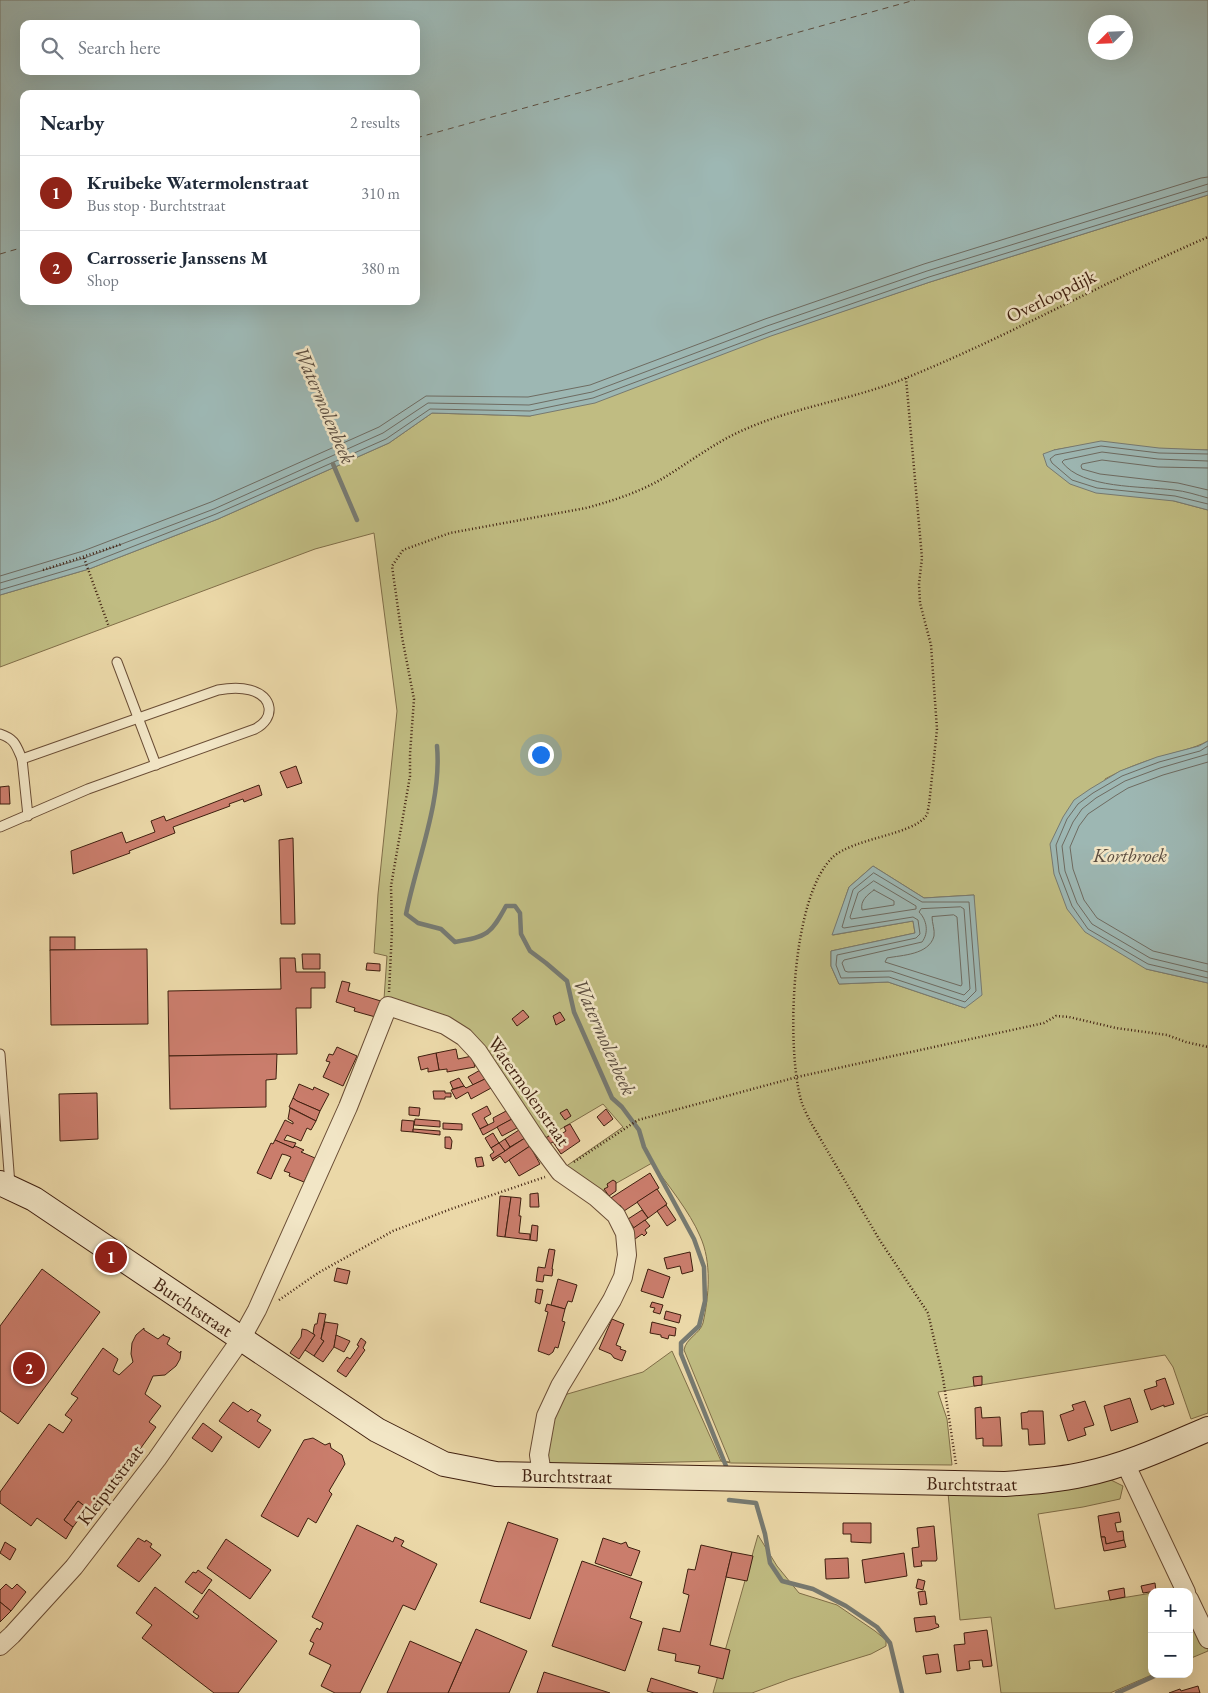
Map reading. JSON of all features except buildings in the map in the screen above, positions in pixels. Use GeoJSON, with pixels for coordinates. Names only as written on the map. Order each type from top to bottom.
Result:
{"type":"FeatureCollection","features":[{"type":"Feature","properties":{"kind":"main road","name":"Burchtstraat"},"geometry":{"type":"LineString","coordinates":[[5,1186],[34,1199],[377,1430],[444,1464],[496,1474],[1005,1484],[1087,1474],[1125,1462],[1208,1429]]}},
{"type":"Feature","properties":{"kind":"street","name":"Watermolenstraat"},"geometry":{"type":"LineString","coordinates":[[388,1006],[445,1025],[464,1037],[478,1052],[560,1172],[596,1197],[616,1215],[625,1232],[627,1255],[624,1277],[560,1386],[546,1416],[539,1455],[542,1474]]}},
{"type":"Feature","properties":{"kind":"street"},"geometry":{"type":"LineString","coordinates":[[241,1339],[257,1310],[348,1107],[388,1006]]}},
{"type":"Feature","properties":{"kind":"street","name":"Kleiputstraat"},"geometry":{"type":"LineString","coordinates":[[0,1646],[74,1567],[157,1459],[241,1339]]}},
{"type":"Feature","properties":{"kind":"street"},"geometry":{"type":"LineString","coordinates":[[1125,1462],[1184,1588]]}},
{"type":"Feature","properties":{"kind":"street"},"geometry":{"type":"LineString","coordinates":[[1193,1607],[1208,1639]]}},
{"type":"Feature","properties":{"kind":"lane"},"geometry":{"type":"LineString","coordinates":[[117,662],[156,765]]}},
{"type":"Feature","properties":{"kind":"lane"},"geometry":{"type":"LineString","coordinates":[[0,827],[88,789],[263,725],[269,709],[267,702],[261,694],[252,690],[229,688],[218,690],[22,759]]}},
{"type":"Feature","properties":{"kind":"lane"},"geometry":{"type":"LineString","coordinates":[[0,734],[9,737],[15,742],[22,759],[28,816]]}},
{"type":"Feature","properties":{"kind":"lane"},"geometry":{"type":"LineString","coordinates":[[0,1054],[5,1186]]}},
{"type":"Feature","properties":{"kind":"path","name":"Overloopdijk"},"geometry":{"type":"LineString","coordinates":[[388,1006],[392,932],[391,886],[396,867],[410,776],[414,698],[402,637],[392,566],[403,550],[450,533],[607,503],[634,493],[746,428],[783,414],[873,391],[906,378],[972,350],[1157,259],[1208,237]]}},
{"type":"Feature","properties":{"kind":"path"},"geometry":{"type":"LineString","coordinates":[[906,378],[922,558],[919,584],[920,603],[931,645],[937,729],[929,805],[926,816],[913,826],[846,848],[832,858],[819,875],[811,891],[804,915],[796,972],[792,1035],[801,1101],[810,1121],[879,1239],[928,1313],[943,1378],[958,1484]]}},
{"type":"Feature","properties":{"kind":"path"},"geometry":{"type":"LineString","coordinates":[[43,570],[122,544]]}},
{"type":"Feature","properties":{"kind":"path"},"geometry":{"type":"LineString","coordinates":[[84,557],[110,627]]}},
{"type":"Feature","properties":{"kind":"path"},"geometry":{"type":"LineString","coordinates":[[278,1300],[318,1273],[393,1231],[560,1172],[638,1120],[797,1077],[1044,1023],[1056,1016],[1166,1036],[1208,1047]]}},
{"type":"Feature","properties":{"kind":"shaded area"},"geometry":{"type":"Polygon","coordinates":[[[1208,195],[1208,450],[1072,447],[1054,450],[1174,501],[1208,510],[1208,741],[1125,769],[1105,779],[1146,969],[1208,983],[1208,1413],[1191,1419],[1173,1367],[1165,1355],[938,1392],[947,1419],[952,1465],[731,1463],[721,1461],[730,1462],[684,1350],[687,1342],[701,1327],[705,1313],[708,1268],[704,1246],[690,1217],[652,1163],[599,1193],[565,1167],[623,1127],[603,1104],[542,1140],[499,1068],[479,1040],[459,1023],[405,1003],[384,999],[387,956],[374,953],[378,894],[397,711],[374,533],[315,549],[0,667],[0,595],[89,569],[218,519],[389,443],[432,413],[530,416],[930,282],[1208,195]],[[873,866],[849,887],[833,935],[913,921],[915,933],[831,951],[831,966],[839,984],[888,982],[965,1008],[974,895],[924,898],[873,866]]]}},
{"type":"Feature","properties":{"kind":"shaded area"},"geometry":{"type":"Polygon","coordinates":[[[672,1351],[721,1461],[548,1465],[546,1447],[564,1395],[643,1372],[672,1351]]]}},
{"type":"Feature","properties":{"kind":"shaded area"},"geometry":{"type":"Polygon","coordinates":[[[1107,1478],[1123,1486],[1120,1499],[1038,1514],[1055,1609],[1148,1594],[1148,1677],[1110,1693],[1001,1693],[991,1617],[960,1620],[948,1493],[1107,1478]]]}},
{"type":"Feature","properties":{"kind":"shaded area"},"geometry":{"type":"Polygon","coordinates":[[[758,1535],[777,1566],[799,1593],[837,1605],[886,1640],[886,1646],[871,1654],[752,1693],[713,1693],[758,1535]]]}},
{"type":"Feature","properties":{"kind":"shaded area"},"geometry":{"type":"Polygon","coordinates":[[[1193,1620],[1208,1649],[1208,1651],[1193,1657],[1193,1620]]]}},
{"type":"Feature","properties":{"kind":"water"},"geometry":{"type":"Polygon","coordinates":[[[0,0],[1208,0],[1208,195],[930,282],[771,336],[595,403],[530,416],[432,413],[389,443],[218,519],[89,569],[0,595],[0,0]]]}},
{"type":"Feature","properties":{"kind":"water"},"geometry":{"type":"Polygon","coordinates":[[[1101,441],[1159,448],[1208,450],[1208,510],[1174,501],[1096,493],[1070,484],[1047,466],[1043,454],[1101,441]]]}},
{"type":"Feature","properties":{"kind":"water","name":"Kortbroek"},"geometry":{"type":"Polygon","coordinates":[[[1208,741],[1208,983],[1146,969],[1085,932],[1067,909],[1054,874],[1050,844],[1063,817],[1074,800],[1090,789],[1120,771],[1157,757],[1199,746],[1208,741]]]}},
{"type":"Feature","properties":{"kind":"water"},"geometry":{"type":"Polygon","coordinates":[[[873,866],[924,898],[974,895],[982,995],[965,1008],[888,982],[839,984],[831,966],[831,951],[915,933],[913,921],[832,935],[849,887],[873,866]]]}},
{"type":"Feature","properties":{"kind":"waterway","name":"Watermolenbeek"},"geometry":{"type":"LineString","coordinates":[[333,464],[357,520]]}},
{"type":"Feature","properties":{"kind":"waterway","name":"Watermolenbeek"},"geometry":{"type":"LineString","coordinates":[[437,746],[436,788],[428,830],[406,914],[418,923],[441,929],[455,942],[487,933],[496,923],[506,906],[515,906],[520,913],[521,934],[530,951],[567,981],[574,1012],[612,1098],[622,1107],[639,1130],[644,1147],[694,1239],[704,1267],[705,1301],[699,1326],[681,1343],[681,1354],[726,1466]]}},
{"type":"Feature","properties":{"kind":"waterway","name":"Watermolenbeek"},"geometry":{"type":"LineString","coordinates":[[729,1500],[756,1503],[765,1534],[770,1563],[782,1581],[813,1589],[846,1606],[877,1627],[890,1643],[902,1693]]}},
{"type":"Feature","properties":{"kind":"waterway","name":"Watermolenbeek"},"geometry":{"type":"LineString","coordinates":[[1117,1693],[1150,1678]]}},
{"type":"Feature","properties":{"kind":"ferry route"},"geometry":{"type":"LineString","coordinates":[[420,137],[915,0]]}},
{"type":"Feature","properties":{"kind":"ferry route"},"geometry":{"type":"LineString","coordinates":[[0,254],[20,248]]}},
{"type":"Feature","properties":{"kind":"place","name":"Kruibeke Watermolenstraat"},"geometry":{"type":"Point","coordinates":[111,1257]}},
{"type":"Feature","properties":{"kind":"place","name":"Carrosserie Janssens M"},"geometry":{"type":"Point","coordinates":[29,1368]}}]}
